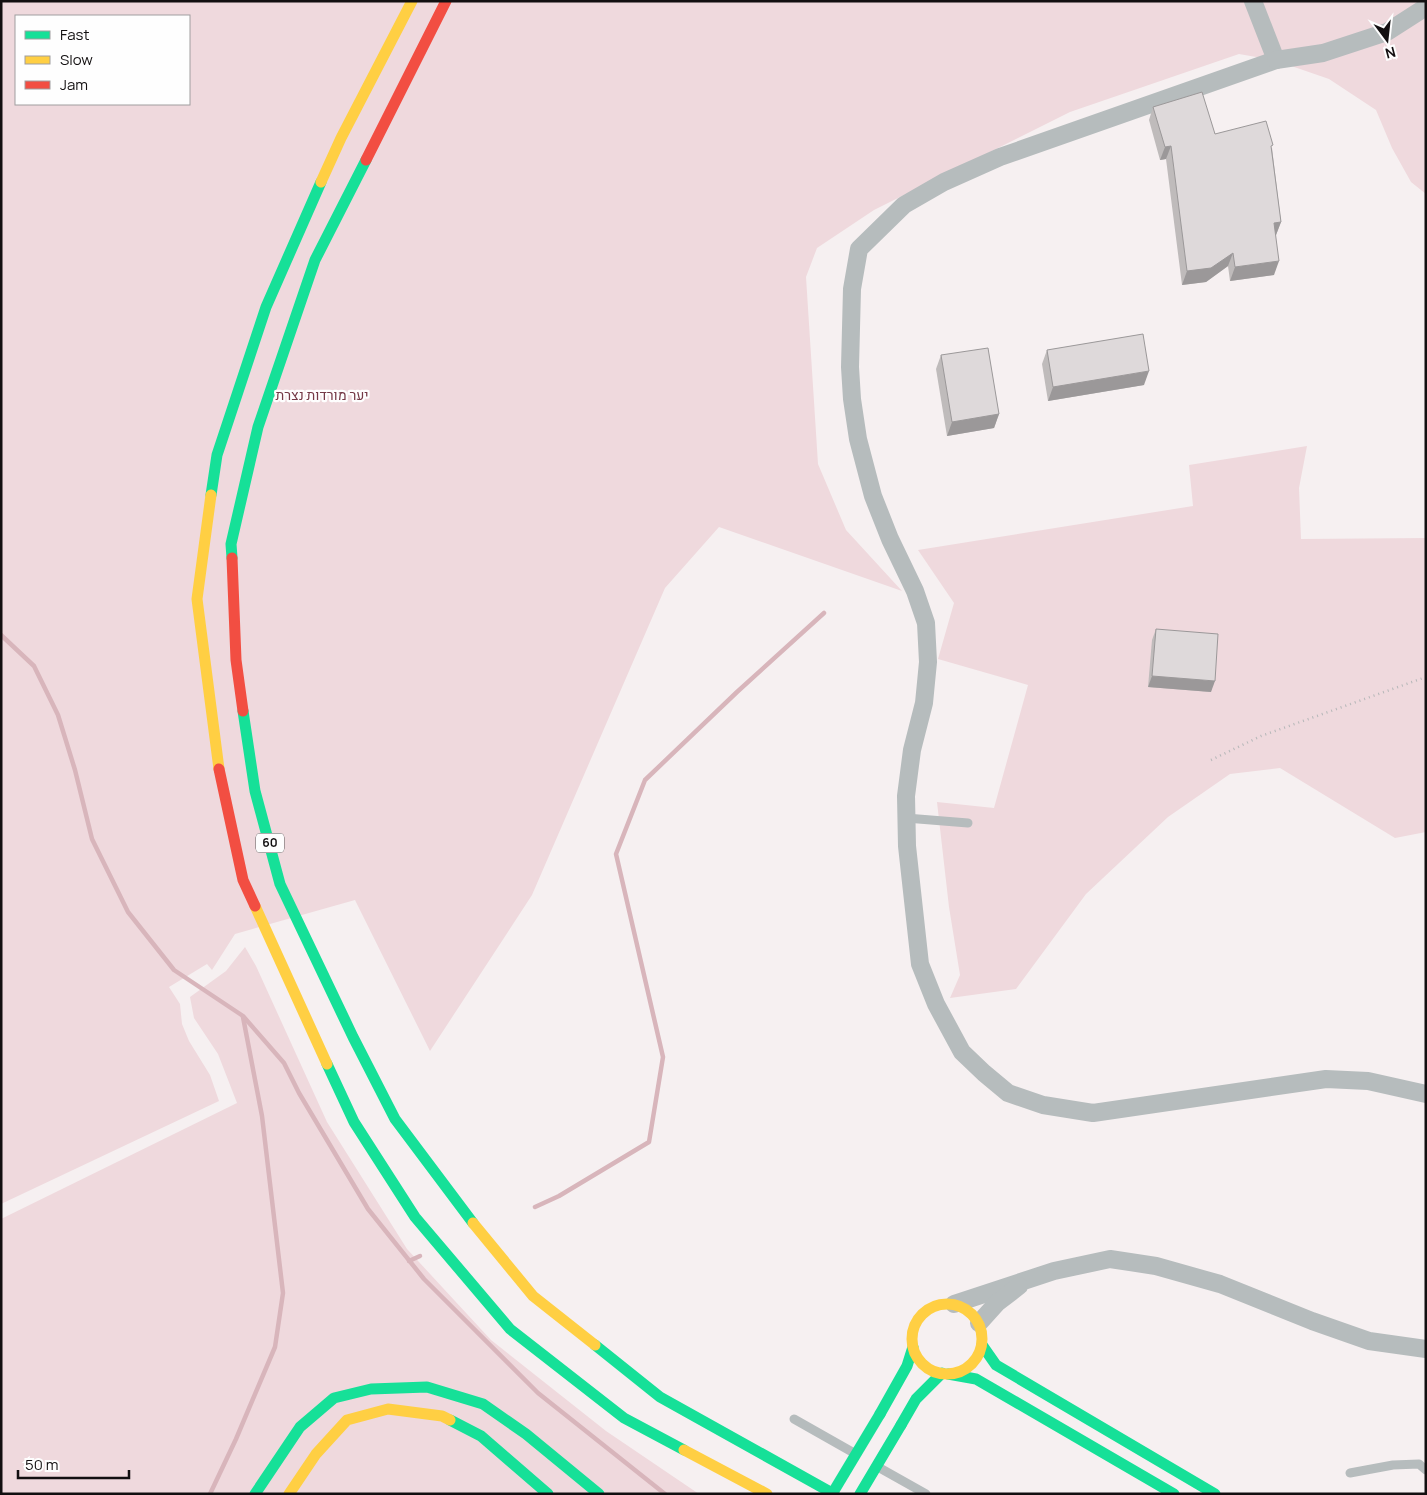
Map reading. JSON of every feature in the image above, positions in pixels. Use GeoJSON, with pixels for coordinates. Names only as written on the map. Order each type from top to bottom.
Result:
{"type":"FeatureCollection","features":[{"type":"Feature","properties":{"kind":"main road","name":"60"},"geometry":{"type":"LineString","coordinates":[[412,1],[341,138],[266,308],[217,455],[197,599],[218,764],[243,880],[354,1122],[415,1217],[510,1329],[624,1418],[767,1494]]}},
{"type":"Feature","properties":{"kind":"main road","name":"60"},"geometry":{"type":"LineString","coordinates":[[446,1],[315,260],[258,427],[231,544],[236,660],[256,790],[280,884],[353,1036],[396,1119],[464,1213],[526,1289],[660,1397],[833,1494]]}},
{"type":"Feature","properties":{"kind":"main road"},"geometry":{"type":"LineString","coordinates":[[860,1494],[916,1398],[945,1373],[960,1371],[978,1355],[982,1345],[979,1323],[972,1314],[954,1304],[942,1304],[931,1307],[922,1314],[915,1324],[912,1336],[913,1347],[918,1358],[926,1366],[936,1372],[945,1373],[976,1379],[1174,1494]]}},
{"type":"Feature","properties":{"kind":"main road"},"geometry":{"type":"LineString","coordinates":[[982,1345],[996,1365],[1215,1494]]}},
{"type":"Feature","properties":{"kind":"main road"},"geometry":{"type":"LineString","coordinates":[[833,1494],[907,1366],[913,1347]]}},
{"type":"Feature","properties":{"kind":"main road"},"geometry":{"type":"LineString","coordinates":[[256,1494],[300,1427],[334,1398],[371,1389],[427,1388],[483,1404],[526,1434],[599,1494]]}},
{"type":"Feature","properties":{"kind":"main road"},"geometry":{"type":"LineString","coordinates":[[289,1494],[316,1454],[347,1420],[388,1409],[442,1416],[482,1436],[548,1494]]}},
{"type":"Feature","properties":{"kind":"street"},"geometry":{"type":"LineString","coordinates":[[1253,1],[1276,60]]}},
{"type":"Feature","properties":{"kind":"street"},"geometry":{"type":"LineString","coordinates":[[1426,7],[1387,32],[1323,53],[1276,60],[1000,157],[944,182],[904,205],[859,249],[852,289],[850,367],[858,439],[873,496],[890,539],[915,592],[926,623],[928,662],[924,703],[912,750],[906,796],[907,846],[920,964],[936,1004],[962,1052],[1008,1092],[1043,1105],[1093,1113],[1326,1079],[1368,1081],[1426,1094]]}},
{"type":"Feature","properties":{"kind":"street"},"geometry":{"type":"LineString","coordinates":[[954,1304],[1054,1271],[1110,1259],[1156,1266],[1220,1284],[1312,1321],[1369,1341],[1426,1349]]}},
{"type":"Feature","properties":{"kind":"street"},"geometry":{"type":"LineString","coordinates":[[979,1323],[997,1303],[1027,1279]]}},
{"type":"Feature","properties":{"kind":"lane"},"geometry":{"type":"LineString","coordinates":[[906,818],[968,823]]}},
{"type":"Feature","properties":{"kind":"lane"},"geometry":{"type":"LineString","coordinates":[[794,1419],[926,1494]]}},
{"type":"Feature","properties":{"kind":"lane"},"geometry":{"type":"LineString","coordinates":[[1350,1472],[1392,1465],[1419,1464],[1426,1470]]}},
{"type":"Feature","properties":{"kind":"path"},"geometry":{"type":"LineString","coordinates":[[1211,760],[1261,736],[1426,677]]}},
{"type":"Feature","properties":{"kind":"green space","name":"יער מורדות נצרת"},"geometry":{"type":"Polygon","coordinates":[[[1,1],[1426,1],[1426,194],[1411,182],[1392,148],[1376,110],[1329,79],[1274,60],[1239,54],[1070,112],[874,210],[817,248],[806,277],[818,464],[846,530],[902,591],[719,527],[665,588],[532,895],[430,1051],[355,900],[235,934],[212,970],[207,964],[169,987],[180,1004],[182,1024],[189,1041],[210,1075],[219,1101],[1,1204],[1,1]]]}},
{"type":"Feature","properties":{"kind":"green space"},"geometry":{"type":"Polygon","coordinates":[[[1307,446],[1299,488],[1301,539],[1426,538],[1426,832],[1395,838],[1280,768],[1230,774],[1168,817],[1086,894],[1016,989],[950,998],[960,975],[949,907],[937,802],[994,808],[1028,685],[938,659],[954,603],[918,550],[1193,506],[1189,465],[1307,446]]]}},
{"type":"Feature","properties":{"kind":"green space"},"geometry":{"type":"Polygon","coordinates":[[[245,947],[256,966],[327,1122],[407,1249],[491,1340],[606,1431],[699,1494],[1,1494],[1,1219],[237,1103],[218,1054],[194,1018],[190,997],[226,971],[245,947]]]}},
{"type":"Feature","properties":{"kind":"building"},"geometry":{"type":"Polygon","coordinates":[[[1202,92],[1215,134],[1266,121],[1273,145],[1271,146],[1281,222],[1274,223],[1279,261],[1235,267],[1233,253],[1211,268],[1187,271],[1171,146],[1165,147],[1153,107],[1202,92]]]}},
{"type":"Feature","properties":{"kind":"building"},"geometry":{"type":"Polygon","coordinates":[[[1143,334],[1149,371],[1053,387],[1047,350],[1143,334]]]}},
{"type":"Feature","properties":{"kind":"building"},"geometry":{"type":"Polygon","coordinates":[[[988,348],[999,414],[952,422],[941,355],[988,348]]]}},
{"type":"Feature","properties":{"kind":"building"},"geometry":{"type":"Polygon","coordinates":[[[1156,629],[1218,634],[1215,681],[1152,676],[1156,629]]]}},
{"type":"Feature","properties":{"kind":"waterway"},"geometry":{"type":"LineString","coordinates":[[535,1207],[559,1196],[649,1142],[663,1057],[616,854],[645,780],[737,692],[824,613]]}},
{"type":"Feature","properties":{"kind":"waterway"},"geometry":{"type":"LineString","coordinates":[[1,635],[34,666],[58,715],[75,770],[92,839],[128,912],[174,970],[243,1016],[284,1063],[299,1093],[368,1209],[424,1279],[538,1393],[665,1494]]}},
{"type":"Feature","properties":{"kind":"waterway"},"geometry":{"type":"LineString","coordinates":[[210,1494],[236,1439],[275,1347],[283,1293],[262,1116],[243,1017]]}},
{"type":"Feature","properties":{"kind":"waterway"},"geometry":{"type":"LineString","coordinates":[[409,1261],[420,1256]]}},
{"type":"Feature","properties":{"kind":"traffic: fast"},"geometry":{"type":"LineString","coordinates":[[232,558],[231,544],[258,427],[315,260],[366,160]]}},
{"type":"Feature","properties":{"kind":"traffic: fast"},"geometry":{"type":"LineString","coordinates":[[211,495],[217,455],[266,307],[321,182]]}},
{"type":"Feature","properties":{"kind":"traffic: fast"},"geometry":{"type":"LineString","coordinates":[[243,711],[255,791],[280,884],[353,1037],[395,1119],[473,1223]]}},
{"type":"Feature","properties":{"kind":"traffic: fast"},"geometry":{"type":"LineString","coordinates":[[327,1064],[354,1122],[415,1217],[510,1329],[624,1418],[684,1450]]}},
{"type":"Feature","properties":{"kind":"traffic: fast"},"geometry":{"type":"LineString","coordinates":[[595,1345],[660,1397],[834,1494]]}},
{"type":"Feature","properties":{"kind":"traffic: fast"},"geometry":{"type":"LineString","coordinates":[[982,1345],[996,1365],[1215,1494]]}},
{"type":"Feature","properties":{"kind":"traffic: fast"},"geometry":{"type":"LineString","coordinates":[[880,1414],[907,1366],[913,1347]]}},
{"type":"Feature","properties":{"kind":"traffic: fast"},"geometry":{"type":"LineString","coordinates":[[901,1425],[916,1399],[942,1373]]}},
{"type":"Feature","properties":{"kind":"traffic: fast"},"geometry":{"type":"LineString","coordinates":[[948,1374],[976,1379],[1174,1494]]}},
{"type":"Feature","properties":{"kind":"traffic: fast"},"geometry":{"type":"LineString","coordinates":[[255,1494],[300,1427],[334,1398],[371,1389],[427,1387],[483,1404],[526,1434],[599,1494]]}},
{"type":"Feature","properties":{"kind":"traffic: fast"},"geometry":{"type":"LineString","coordinates":[[832,1494],[880,1414]]}},
{"type":"Feature","properties":{"kind":"traffic: fast"},"geometry":{"type":"LineString","coordinates":[[450,1420],[481,1436],[548,1494]]}},
{"type":"Feature","properties":{"kind":"traffic: fast"},"geometry":{"type":"LineString","coordinates":[[860,1494],[901,1425]]}},
{"type":"Feature","properties":{"kind":"traffic: slow"},"geometry":{"type":"LineString","coordinates":[[321,182],[341,138],[412,1]]}},
{"type":"Feature","properties":{"kind":"traffic: slow"},"geometry":{"type":"LineString","coordinates":[[211,495],[197,599],[219,769]]}},
{"type":"Feature","properties":{"kind":"traffic: slow"},"geometry":{"type":"LineString","coordinates":[[255,906],[327,1064]]}},
{"type":"Feature","properties":{"kind":"traffic: slow"},"geometry":{"type":"LineString","coordinates":[[473,1223],[533,1296],[595,1345]]}},
{"type":"Feature","properties":{"kind":"traffic: slow"},"geometry":{"type":"LineString","coordinates":[[947,1304],[960,1307],[972,1314],[979,1326],[982,1339],[979,1352],[972,1364],[960,1371],[947,1374],[934,1371],[922,1364],[915,1352],[912,1339],[915,1326],[922,1314],[934,1307],[947,1304]]}},
{"type":"Feature","properties":{"kind":"traffic: slow"},"geometry":{"type":"LineString","coordinates":[[289,1494],[316,1454],[347,1420],[388,1409],[442,1416],[450,1420]]}},
{"type":"Feature","properties":{"kind":"traffic: slow"},"geometry":{"type":"LineString","coordinates":[[684,1450],[767,1494]]}},
{"type":"Feature","properties":{"kind":"traffic: jam"},"geometry":{"type":"LineString","coordinates":[[366,160],[446,1]]}},
{"type":"Feature","properties":{"kind":"traffic: jam"},"geometry":{"type":"LineString","coordinates":[[232,558],[236,660],[243,711]]}},
{"type":"Feature","properties":{"kind":"traffic: jam"},"geometry":{"type":"LineString","coordinates":[[219,769],[243,880],[255,906]]}}]}
